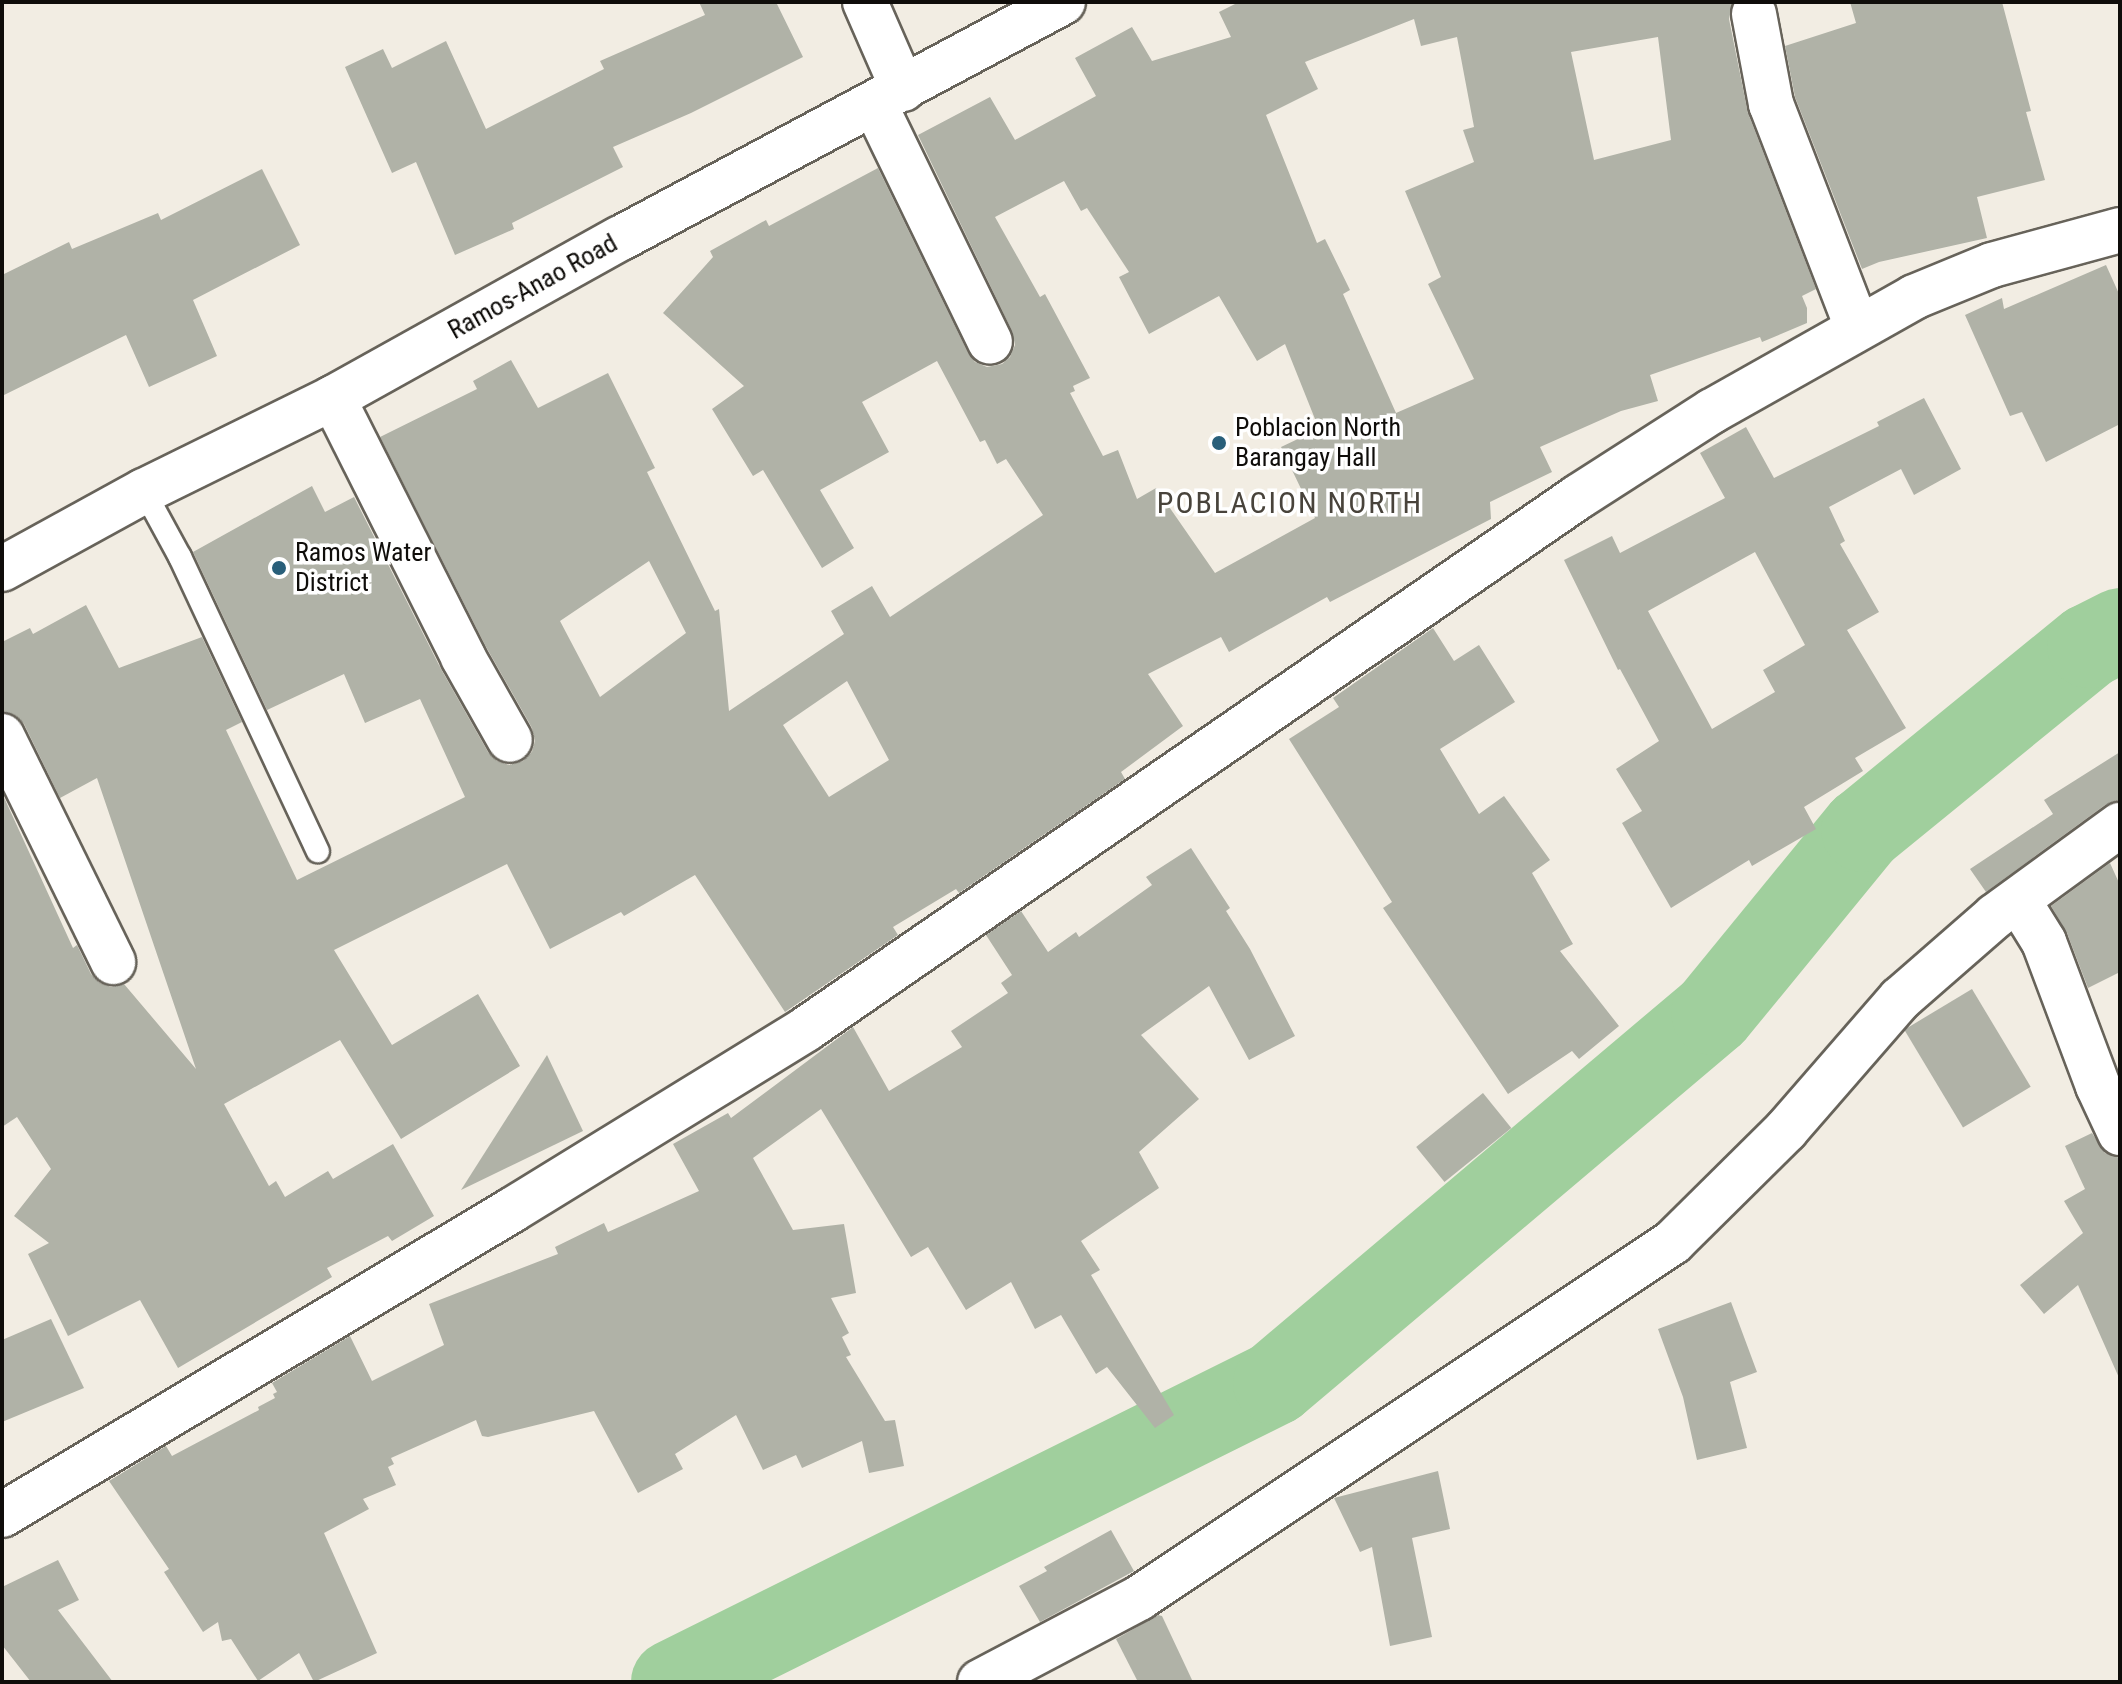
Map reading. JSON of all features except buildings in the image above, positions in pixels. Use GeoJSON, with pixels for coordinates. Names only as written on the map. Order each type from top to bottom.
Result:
{"type":"FeatureCollection","features":[{"type":"Feature","properties":{"kind":"street"},"geometry":{"type":"LineString","coordinates":[[865,2],[889,97],[990,342]]}},
{"type":"Feature","properties":{"kind":"street","name":"Ramos-Anao Road"},"geometry":{"type":"LineString","coordinates":[[2,569],[144,491],[333,398],[621,238],[1063,2]]}},
{"type":"Feature","properties":{"kind":"street"},"geometry":{"type":"LineString","coordinates":[[1754,14],[1771,104],[1857,327]]}},
{"type":"Feature","properties":{"kind":"street"},"geometry":{"type":"LineString","coordinates":[[2,1515],[499,1219],[806,1029],[1578,497],[1712,411],[1914,297],[1992,265],[2118,238]]}},
{"type":"Feature","properties":{"kind":"street"},"geometry":{"type":"LineString","coordinates":[[333,398],[463,657],[510,740]]}},
{"type":"Feature","properties":{"kind":"street"},"geometry":{"type":"LineString","coordinates":[[2,736],[113,962]]}},
{"type":"Feature","properties":{"kind":"street"},"geometry":{"type":"LineString","coordinates":[[980,1682],[1139,1598],[1673,1242],[1786,1130],[1900,999],[2018,900],[2120,825]]}},
{"type":"Feature","properties":{"kind":"street"},"geometry":{"type":"LineString","coordinates":[[2018,900],[2044,942],[2088,1060],[2120,1133]]}},
{"type":"Feature","properties":{"kind":"lane"},"geometry":{"type":"LineString","coordinates":[[144,491],[180,557],[318,851]]}},
{"type":"Feature","properties":{"kind":"waterway"},"geometry":{"type":"LineString","coordinates":[[673,1682],[1275,1383],[1713,1013],[1863,830],[2089,646],[2120,630]]}},
{"type":"Feature","properties":{"kind":"place","name":"Poblacion North Barangay Hall"},"geometry":{"type":"Point","coordinates":[1219,443]}},
{"type":"Feature","properties":{"kind":"place","name":"Ramos Water District"},"geometry":{"type":"Point","coordinates":[279,568]}},
{"type":"Feature","properties":{"kind":"district","name":"POBLACION NORTH"},"geometry":{"type":"Point","coordinates":[1290,503]}}]}
